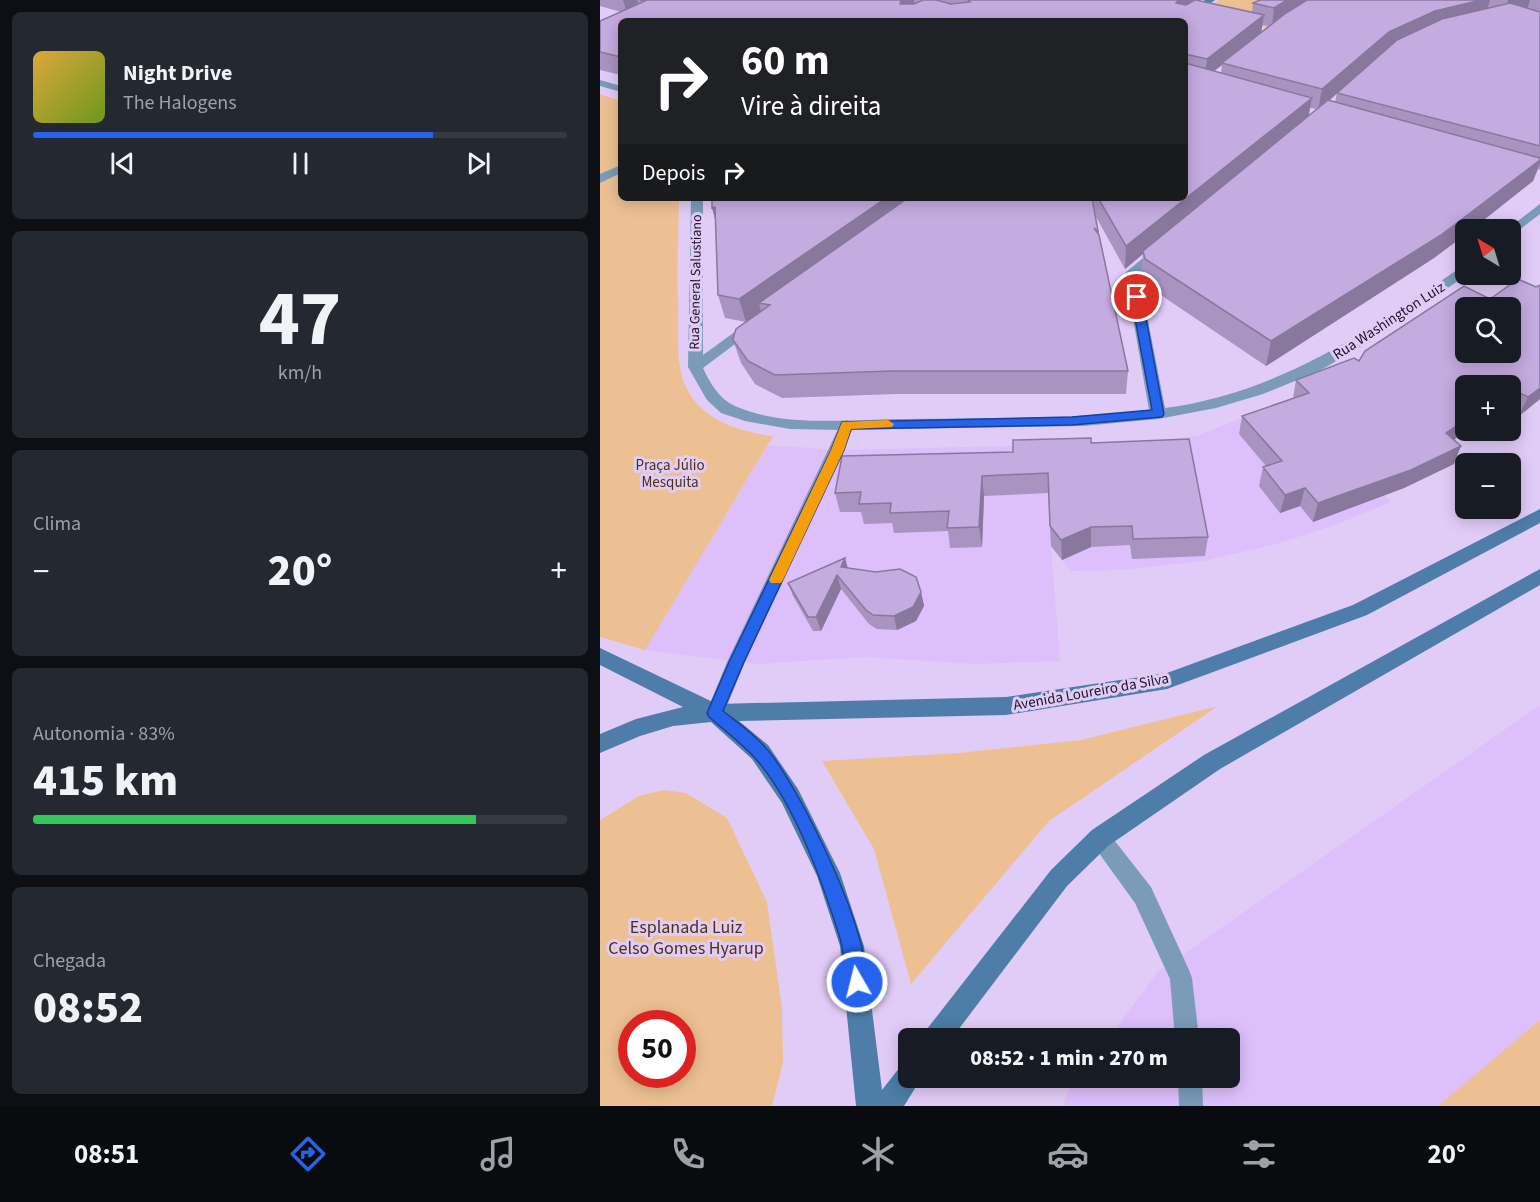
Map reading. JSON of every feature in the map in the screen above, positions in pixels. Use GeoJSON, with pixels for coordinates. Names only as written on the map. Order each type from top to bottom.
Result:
{"type":"FeatureCollection","features":[{"type":"Feature","properties":{"kind":"main road"},"geometry":{"type":"LineString","coordinates":[[1185,18],[1211,0]]}},
{"type":"Feature","properties":{"kind":"main road","name":"Avenida Loureiro da Silva"},"geometry":{"type":"LineString","coordinates":[[600,744],[636,728],[673,717],[715,713],[850,708],[1006,706],[1167,681],[1360,610],[1540,515]]}},
{"type":"Feature","properties":{"kind":"main road"},"geometry":{"type":"LineString","coordinates":[[944,1028],[1059,878],[1100,838],[1212,762],[1540,576]]}},
{"type":"Feature","properties":{"kind":"main road"},"geometry":{"type":"LineString","coordinates":[[600,656],[715,713],[760,752],[790,796],[828,873],[852,946],[870,1106]]}},
{"type":"Feature","properties":{"kind":"main road"},"geometry":{"type":"LineString","coordinates":[[887,1106],[900,1088]]}},
{"type":"Feature","properties":{"kind":"street"},"geometry":{"type":"LineString","coordinates":[[1192,13],[1203,15]]}},
{"type":"Feature","properties":{"kind":"street"},"geometry":{"type":"LineString","coordinates":[[600,83],[618,88]]}},
{"type":"Feature","properties":{"kind":"street"},"geometry":{"type":"LineString","coordinates":[[600,179],[618,170]]}},
{"type":"Feature","properties":{"kind":"street","name":"Rua General Salustiano"},"geometry":{"type":"LineString","coordinates":[[695,367],[697,201]]}},
{"type":"Feature","properties":{"kind":"street"},"geometry":{"type":"LineString","coordinates":[[1521,224],[1540,208]]}},
{"type":"Feature","properties":{"kind":"street"},"geometry":{"type":"LineString","coordinates":[[1158,414],[1132,273],[1168,243]]}},
{"type":"Feature","properties":{"kind":"street","name":"Rua Washington Luiz"},"geometry":{"type":"LineString","coordinates":[[695,367],[705,387],[726,409],[757,420],[847,425],[1072,421],[1158,414],[1210,405],[1295,377],[1348,351],[1455,278]]}},
{"type":"Feature","properties":{"kind":"street"},"geometry":{"type":"LineString","coordinates":[[695,367],[766,316]]}},
{"type":"Feature","properties":{"kind":"lane"},"geometry":{"type":"LineString","coordinates":[[715,713],[736,662],[847,425]]}},
{"type":"Feature","properties":{"kind":"lane"},"geometry":{"type":"LineString","coordinates":[[1100,838],[1143,895],[1181,978],[1186,1028]]}},
{"type":"Feature","properties":{"kind":"lane"},"geometry":{"type":"LineString","coordinates":[[1190,1088],[1191,1106]]}},
{"type":"Feature","properties":{"kind":"shaded area"},"geometry":{"type":"Polygon","coordinates":[[[1292,398],[1391,502],[1338,524],[1276,544],[1203,561],[1121,570],[1071,571],[1051,547],[1060,661],[975,664],[865,657],[759,664],[645,650],[768,445],[837,450],[1133,443],[1197,436],[1292,398]]]}},
{"type":"Feature","properties":{"kind":"shaded area"},"geometry":{"type":"Polygon","coordinates":[[[1540,705],[1540,1106],[1063,1106],[1070,1088],[1240,1088],[1240,1028],[1116,1028],[1157,973],[1540,705]]]}},
{"type":"Feature","properties":{"kind":"green space"},"geometry":{"type":"Polygon","coordinates":[[[1219,0],[1318,0],[1272,29],[1200,13],[1219,0]]]}},
{"type":"Feature","properties":{"kind":"green space","name":"Praça Júlio Mesquita"},"geometry":{"type":"Polygon","coordinates":[[[600,94],[618,100],[618,201],[679,201],[678,346],[680,368],[692,398],[714,418],[728,425],[773,436],[645,650],[600,637],[600,94]]]}},
{"type":"Feature","properties":{"kind":"green space"},"geometry":{"type":"Polygon","coordinates":[[[1218,706],[1049,821],[911,984],[874,849],[822,761],[959,753],[1081,740],[1218,706]]]}},
{"type":"Feature","properties":{"kind":"green space","name":"Esplanada Luiz Celso Gomes Hyarup"},"geometry":{"type":"Polygon","coordinates":[[[664,790],[686,793],[727,818],[767,902],[782,1008],[783,1063],[772,1106],[600,1106],[600,820],[639,796],[664,790]]]}},
{"type":"Feature","properties":{"kind":"green space"},"geometry":{"type":"Polygon","coordinates":[[[1540,1020],[1540,1106],[1438,1106],[1540,1020]]]}},
{"type":"Feature","properties":{"kind":"building"},"geometry":{"type":"Polygon","coordinates":[[[640,0],[901,0],[900,4],[914,4],[923,0],[936,0],[951,4],[970,2],[968,0],[1179,0],[1176,3],[1186,5],[1196,0],[1264,15],[1207,59],[1188,55],[1188,18],[618,18],[618,56],[600,52],[600,21],[645,1],[640,0]]]}},
{"type":"Feature","properties":{"kind":"building"},"geometry":{"type":"Polygon","coordinates":[[[1260,0],[1287,0],[1274,8],[1253,3],[1260,0]]]}},
{"type":"Feature","properties":{"kind":"building"},"geometry":{"type":"Polygon","coordinates":[[[1307,0],[1481,0],[1435,11],[1389,32],[1322,89],[1222,63],[1286,13],[1307,0]]]}},
{"type":"Feature","properties":{"kind":"building"},"geometry":{"type":"Polygon","coordinates":[[[1510,3],[1540,12],[1540,146],[1337,93],[1397,40],[1442,19],[1510,3]]]}},
{"type":"Feature","properties":{"kind":"building"},"geometry":{"type":"Polygon","coordinates":[[[1188,64],[1312,98],[1188,197],[1188,64]]]}},
{"type":"Feature","properties":{"kind":"building"},"geometry":{"type":"Polygon","coordinates":[[[1328,100],[1540,158],[1462,219],[1455,219],[1455,224],[1441,235],[1271,341],[1145,259],[1143,251],[1328,100]]]}},
{"type":"Feature","properties":{"kind":"building"},"geometry":{"type":"Polygon","coordinates":[[[712,201],[882,201],[739,299],[718,295],[715,207],[712,208],[712,201]]]}},
{"type":"Feature","properties":{"kind":"building"},"geometry":{"type":"Polygon","coordinates":[[[904,201],[1093,201],[1098,231],[1094,228],[1099,235],[1128,371],[892,371],[775,375],[748,361],[733,340],[736,329],[770,305],[759,303],[904,201]]]}},
{"type":"Feature","properties":{"kind":"building"},"geometry":{"type":"Polygon","coordinates":[[[1100,201],[1183,201],[1126,246],[1100,201]]]}},
{"type":"Feature","properties":{"kind":"building"},"geometry":{"type":"Polygon","coordinates":[[[1521,280],[1536,287],[1540,285],[1540,388],[1528,397],[1521,394],[1521,375],[1455,375],[1455,427],[1446,433],[1461,446],[1411,470],[1318,503],[1305,488],[1285,495],[1263,467],[1282,461],[1242,416],[1309,393],[1296,380],[1354,358],[1359,361],[1365,351],[1464,286],[1486,297],[1455,297],[1455,363],[1521,363],[1521,297],[1493,297],[1510,285],[1521,285],[1521,280]]]}},
{"type":"Feature","properties":{"kind":"building"},"geometry":{"type":"Polygon","coordinates":[[[1091,438],[1091,443],[1189,439],[1208,537],[1133,539],[1132,526],[1091,527],[1061,540],[1050,526],[1048,473],[982,476],[979,527],[947,528],[949,511],[890,513],[891,503],[859,504],[861,492],[835,493],[842,456],[1013,452],[1013,440],[1091,438]]]}},
{"type":"Feature","properties":{"kind":"building"},"geometry":{"type":"Polygon","coordinates":[[[845,558],[841,567],[876,572],[900,569],[916,577],[921,592],[913,607],[894,616],[873,615],[866,610],[837,575],[816,617],[808,617],[788,583],[845,558]]]}},
{"type":"Feature","properties":{"kind":"slow traffic"},"geometry":{"type":"LineString","coordinates":[[776,580],[847,425],[888,424]]}},
{"type":"Feature","properties":{"kind":"route"},"geometry":{"type":"LineString","coordinates":[[857,982],[852,946],[828,873],[790,796],[760,752],[715,713],[736,662],[847,425],[1072,421],[1158,414],[1137,297]]}}]}
